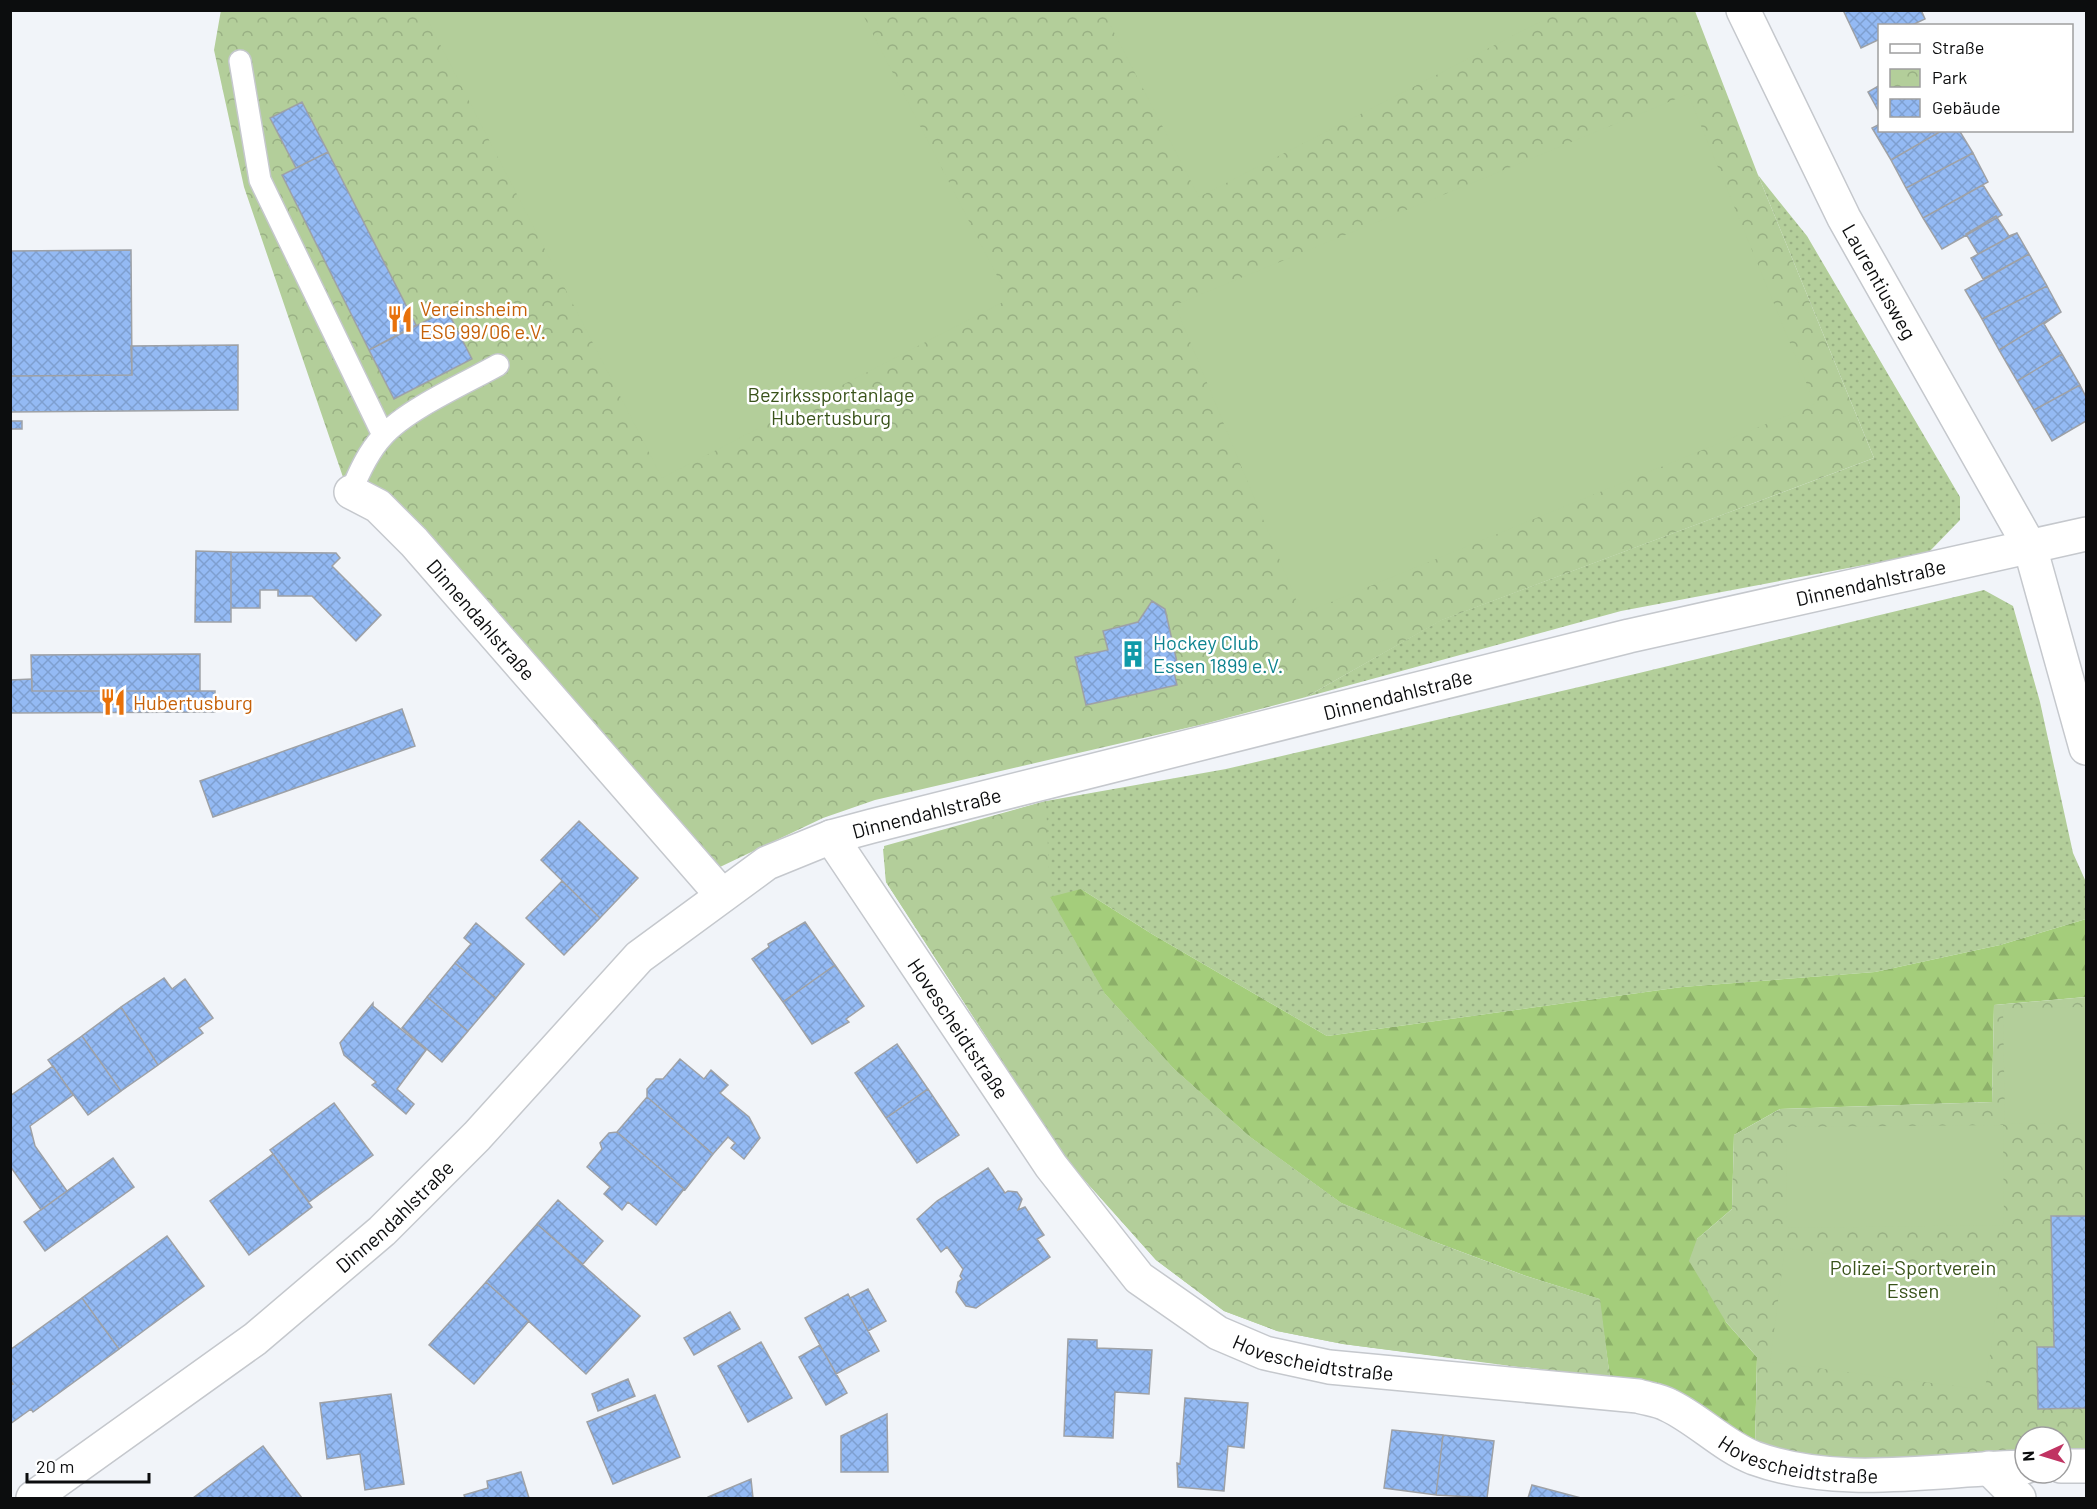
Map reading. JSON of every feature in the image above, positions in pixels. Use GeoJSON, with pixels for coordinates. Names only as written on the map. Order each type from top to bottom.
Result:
{"type":"FeatureCollection","features":[{"type":"Feature","properties":{"kind":"street","name":"Laurentiusweg"},"geometry":{"type":"LineString","coordinates":[[1743,10],[1844,218],[2030,547],[2086,748]]}},
{"type":"Feature","properties":{"kind":"street","name":"Dinnendahlstraße"},"geometry":{"type":"LineString","coordinates":[[351,492],[378,506],[414,542],[722,894]]}},
{"type":"Feature","properties":{"kind":"street","name":"Dinnendahlstraße"},"geometry":{"type":"LineString","coordinates":[[33,1498],[255,1340],[374,1238],[477,1137],[639,957],[767,863],[831,837],[1629,636],[2086,534]]}},
{"type":"Feature","properties":{"kind":"street","name":"Hovescheidtstraße"},"geometry":{"type":"LineString","coordinates":[[831,837],[1051,1166],[1139,1278],[1218,1333],[1265,1353],[1329,1367],[1638,1396],[1667,1404],[1752,1457],[1806,1472],[1864,1474],[2013,1467]]}},
{"type":"Feature","properties":{"kind":"street"},"geometry":{"type":"LineString","coordinates":[[1989,1468],[2019,1498]]}},
{"type":"Feature","properties":{"kind":"lane"},"geometry":{"type":"LineString","coordinates":[[240,61],[260,180],[383,435]]}},
{"type":"Feature","properties":{"kind":"lane"},"geometry":{"type":"LineString","coordinates":[[351,492],[363,464],[383,435],[403,419],[498,365]]}},
{"type":"Feature","properties":{"kind":"green space","name":"Bezirkssportanlage Hubertusburg"},"geometry":{"type":"Polygon","coordinates":[[[221,10],[1695,11],[1758,175],[1874,458],[1442,620],[1306,697],[1204,724],[875,800],[823,818],[720,867],[461,586],[345,483],[244,187],[214,50],[221,10]]]}},
{"type":"Feature","properties":{"kind":"green space"},"geometry":{"type":"Polygon","coordinates":[[[423,11],[861,11],[1009,299],[662,478],[423,11]]]}},
{"type":"Feature","properties":{"kind":"green space"},"geometry":{"type":"Polygon","coordinates":[[[1103,11],[1561,11],[1199,197],[1103,11]]]}},
{"type":"Feature","properties":{"kind":"green space"},"geometry":{"type":"Polygon","coordinates":[[[1688,94],[1815,404],[1302,614],[1175,305],[1688,94]]]}},
{"type":"Feature","properties":{"kind":"green space"},"geometry":{"type":"Polygon","coordinates":[[[1758,175],[1807,236],[1960,497],[1960,520],[1928,553],[1621,611],[1306,697],[1441,620],[1874,458],[1758,175]]]}},
{"type":"Feature","properties":{"kind":"green space"},"geometry":{"type":"Polygon","coordinates":[[[1984,590],[2013,606],[2040,702],[2073,853],[2086,882],[2086,919],[2000,945],[1875,972],[1682,987],[1327,1036],[1152,934],[1081,889],[1105,994],[1174,1069],[1250,1137],[1341,1203],[1435,1242],[1526,1368],[1343,1344],[1277,1331],[1224,1311],[1156,1260],[1065,1158],[886,882],[883,849],[1046,801],[1226,769],[1984,590]]]}},
{"type":"Feature","properties":{"kind":"green space"},"geometry":{"type":"Polygon","coordinates":[[[1046,801],[1050,897],[1105,994],[1174,1069],[1250,1137],[1341,1203],[1526,1276],[1600,1299],[1610,1378],[1343,1344],[1277,1331],[1224,1311],[1156,1260],[1065,1158],[886,882],[884,846],[1046,801]]]}},
{"type":"Feature","properties":{"kind":"green space"},"geometry":{"type":"Polygon","coordinates":[[[1081,889],[1152,934],[1327,1036],[1682,987],[1875,972],[2000,945],[2086,919],[2086,997],[1994,1005],[1992,1102],[1780,1109],[1734,1135],[1732,1209],[1697,1239],[1726,1322],[1757,1357],[1755,1448],[1610,1378],[1599,1299],[1526,1276],[1341,1203],[1250,1137],[1174,1069],[1105,994],[1050,897],[1081,889]]]}},
{"type":"Feature","properties":{"kind":"green space","name":"Polizei-Sportverein Essen"},"geometry":{"type":"Polygon","coordinates":[[[2086,997],[2086,1460],[2073,1460],[2073,1425],[2013,1425],[2013,1461],[1898,1466],[1755,1448],[1757,1357],[1726,1322],[1689,1261],[1697,1239],[1732,1209],[1734,1135],[1780,1109],[1992,1102],[1994,1005],[2086,997]]]}},
{"type":"Feature","properties":{"kind":"green space"},"geometry":{"type":"Polygon","coordinates":[[[2086,1007],[2086,1123],[2005,1124],[2003,1008],[2086,1007]]]}},
{"type":"Feature","properties":{"kind":"green space"},"geometry":{"type":"Polygon","coordinates":[[[2003,1125],[2004,1225],[1787,1228],[1786,1127],[2003,1125]]]}},
{"type":"Feature","properties":{"kind":"green space"},"geometry":{"type":"Polygon","coordinates":[[[1785,1248],[2001,1277],[1985,1390],[1770,1362],[1785,1248]]]}},
{"type":"Feature","properties":{"kind":"building"},"geometry":{"type":"Polygon","coordinates":[[[1843,10],[1921,10],[1925,19],[1914,24],[1878,24],[1878,40],[1861,48],[1843,10]]]}},
{"type":"Feature","properties":{"kind":"building"},"geometry":{"type":"Polygon","coordinates":[[[1878,86],[1878,110],[1868,92],[1878,86]]]}},
{"type":"Feature","properties":{"kind":"building"},"geometry":{"type":"Polygon","coordinates":[[[302,102],[328,152],[296,168],[270,118],[302,102]]]}},
{"type":"Feature","properties":{"kind":"building"},"geometry":{"type":"Polygon","coordinates":[[[1878,125],[1878,132],[1940,132],[1891,160],[1872,128],[1878,125]]]}},
{"type":"Feature","properties":{"kind":"building"},"geometry":{"type":"Polygon","coordinates":[[[1940,132],[1960,132],[1973,153],[1906,188],[1891,160],[1940,132]]]}},
{"type":"Feature","properties":{"kind":"building"},"geometry":{"type":"Polygon","coordinates":[[[328,152],[416,325],[369,350],[282,175],[328,152]]]}},
{"type":"Feature","properties":{"kind":"building"},"geometry":{"type":"Polygon","coordinates":[[[1973,153],[1988,182],[1923,218],[1906,188],[1973,153]]]}},
{"type":"Feature","properties":{"kind":"building"},"geometry":{"type":"Polygon","coordinates":[[[1983,185],[2002,215],[1942,249],[1923,218],[1983,185]]]}},
{"type":"Feature","properties":{"kind":"building"},"geometry":{"type":"Polygon","coordinates":[[[1996,216],[2009,236],[2017,233],[1978,254],[1966,234],[1996,216]]]}},
{"type":"Feature","properties":{"kind":"building"},"geometry":{"type":"Polygon","coordinates":[[[2017,233],[2029,254],[1983,279],[1971,258],[2017,233]]]}},
{"type":"Feature","properties":{"kind":"building"},"geometry":{"type":"Polygon","coordinates":[[[131,250],[132,375],[10,376],[10,251],[131,250]]]}},
{"type":"Feature","properties":{"kind":"building"},"geometry":{"type":"Polygon","coordinates":[[[2029,254],[2047,286],[1982,319],[1965,290],[2029,254]]]}},
{"type":"Feature","properties":{"kind":"building"},"geometry":{"type":"Polygon","coordinates":[[[2047,286],[2061,312],[1999,350],[1982,319],[2047,286]]]}},
{"type":"Feature","properties":{"kind":"building"},"geometry":{"type":"Polygon","coordinates":[[[447,310],[472,359],[394,399],[369,350],[447,310]]]}},
{"type":"Feature","properties":{"kind":"building"},"geometry":{"type":"Polygon","coordinates":[[[2061,312],[2044,324],[2062,354],[2017,381],[1999,350],[2061,312]]]}},
{"type":"Feature","properties":{"kind":"building"},"geometry":{"type":"Polygon","coordinates":[[[238,345],[238,410],[10,412],[10,376],[132,375],[131,346],[238,345]]]}},
{"type":"Feature","properties":{"kind":"building"},"geometry":{"type":"Polygon","coordinates":[[[2062,354],[2080,385],[2034,410],[2017,381],[2062,354]]]}},
{"type":"Feature","properties":{"kind":"building"},"geometry":{"type":"Polygon","coordinates":[[[2080,385],[2086,397],[2086,421],[2052,441],[2034,410],[2080,385]]]}},
{"type":"Feature","properties":{"kind":"building"},"geometry":{"type":"Polygon","coordinates":[[[10,421],[22,421],[22,429],[10,429],[10,421]]]}},
{"type":"Feature","properties":{"kind":"building"},"geometry":{"type":"Polygon","coordinates":[[[196,551],[231,552],[231,622],[195,622],[196,551]]]}},
{"type":"Feature","properties":{"kind":"building"},"geometry":{"type":"Polygon","coordinates":[[[231,552],[336,553],[340,558],[332,566],[381,615],[356,641],[312,596],[278,596],[278,590],[260,590],[260,608],[231,608],[231,552]]]}},
{"type":"Feature","properties":{"kind":"building","name":"Hockey Club Essen 1899 e.V."},"geometry":{"type":"Polygon","coordinates":[[[1152,601],[1165,609],[1177,662],[1172,663],[1177,685],[1086,705],[1075,657],[1108,650],[1103,631],[1138,622],[1152,601]]]}},
{"type":"Feature","properties":{"kind":"building"},"geometry":{"type":"Polygon","coordinates":[[[200,654],[200,691],[32,691],[31,655],[200,654]]]}},
{"type":"Feature","properties":{"kind":"building","name":"Hubertusburg"},"geometry":{"type":"Polygon","coordinates":[[[32,679],[32,691],[215,691],[215,712],[10,713],[10,680],[32,679]]]}},
{"type":"Feature","properties":{"kind":"building"},"geometry":{"type":"Polygon","coordinates":[[[402,709],[415,746],[213,817],[200,781],[402,709]]]}},
{"type":"Feature","properties":{"kind":"building"},"geometry":{"type":"Polygon","coordinates":[[[579,821],[638,878],[600,918],[541,860],[579,821]]]}},
{"type":"Feature","properties":{"kind":"building"},"geometry":{"type":"Polygon","coordinates":[[[562,881],[600,918],[564,955],[526,918],[562,881]]]}},
{"type":"Feature","properties":{"kind":"building"},"geometry":{"type":"Polygon","coordinates":[[[805,922],[835,965],[783,1002],[752,959],[769,947],[768,944],[805,922]]]}},
{"type":"Feature","properties":{"kind":"building"},"geometry":{"type":"Polygon","coordinates":[[[476,923],[524,964],[496,998],[455,963],[471,944],[464,938],[476,923]]]}},
{"type":"Feature","properties":{"kind":"building"},"geometry":{"type":"Polygon","coordinates":[[[455,963],[496,998],[468,1031],[427,997],[455,963]]]}},
{"type":"Feature","properties":{"kind":"building"},"geometry":{"type":"Polygon","coordinates":[[[835,965],[864,1006],[846,1019],[849,1022],[812,1044],[783,1002],[835,965]]]}},
{"type":"Feature","properties":{"kind":"building"},"geometry":{"type":"Polygon","coordinates":[[[164,978],[172,989],[185,979],[213,1018],[199,1028],[203,1033],[158,1065],[121,1007],[164,978]]]}},
{"type":"Feature","properties":{"kind":"building"},"geometry":{"type":"Polygon","coordinates":[[[427,997],[468,1031],[442,1062],[402,1028],[427,997]]]}},
{"type":"Feature","properties":{"kind":"building"},"geometry":{"type":"Polygon","coordinates":[[[373,1003],[373,1006],[426,1050],[397,1089],[414,1104],[406,1114],[372,1085],[376,1082],[344,1055],[340,1043],[373,1003]]]}},
{"type":"Feature","properties":{"kind":"building"},"geometry":{"type":"Polygon","coordinates":[[[121,1007],[158,1065],[121,1091],[82,1036],[121,1007]]]}},
{"type":"Feature","properties":{"kind":"building"},"geometry":{"type":"Polygon","coordinates":[[[82,1036],[121,1091],[88,1115],[48,1060],[82,1036]]]}},
{"type":"Feature","properties":{"kind":"building"},"geometry":{"type":"Polygon","coordinates":[[[897,1044],[928,1089],[886,1118],[855,1073],[897,1044]]]}},
{"type":"Feature","properties":{"kind":"building"},"geometry":{"type":"Polygon","coordinates":[[[680,1059],[704,1079],[711,1070],[728,1085],[720,1093],[749,1117],[760,1138],[744,1159],[731,1148],[735,1143],[728,1137],[713,1154],[647,1097],[647,1089],[656,1079],[663,1079],[680,1059]]]}},
{"type":"Feature","properties":{"kind":"building"},"geometry":{"type":"Polygon","coordinates":[[[53,1066],[73,1095],[30,1126],[35,1146],[67,1191],[41,1210],[10,1166],[10,1096],[53,1066]]]}},
{"type":"Feature","properties":{"kind":"building"},"geometry":{"type":"Polygon","coordinates":[[[928,1089],[959,1135],[917,1163],[886,1118],[928,1089]]]}},
{"type":"Feature","properties":{"kind":"building"},"geometry":{"type":"Polygon","coordinates":[[[647,1097],[713,1154],[685,1190],[617,1132],[647,1097]]]}},
{"type":"Feature","properties":{"kind":"building"},"geometry":{"type":"Polygon","coordinates":[[[334,1103],[373,1155],[309,1202],[270,1150],[334,1103]]]}},
{"type":"Feature","properties":{"kind":"building"},"geometry":{"type":"Polygon","coordinates":[[[617,1132],[684,1189],[656,1225],[628,1202],[622,1210],[604,1194],[610,1187],[587,1167],[602,1149],[600,1143],[609,1133],[617,1132]]]}},
{"type":"Feature","properties":{"kind":"building"},"geometry":{"type":"Polygon","coordinates":[[[273,1154],[312,1207],[249,1255],[210,1201],[273,1154]]]}},
{"type":"Feature","properties":{"kind":"building"},"geometry":{"type":"Polygon","coordinates":[[[113,1158],[134,1187],[45,1251],[24,1222],[113,1158]]]}},
{"type":"Feature","properties":{"kind":"building"},"geometry":{"type":"Polygon","coordinates":[[[988,1168],[1005,1193],[1017,1192],[1022,1199],[1018,1210],[1025,1207],[1044,1235],[1037,1239],[1050,1257],[976,1308],[966,1306],[956,1292],[958,1282],[962,1279],[960,1276],[963,1269],[947,1247],[941,1252],[917,1219],[937,1201],[988,1168]]]}},
{"type":"Feature","properties":{"kind":"building"},"geometry":{"type":"Polygon","coordinates":[[[558,1200],[603,1241],[583,1264],[537,1224],[558,1200]]]}},
{"type":"Feature","properties":{"kind":"building"},"geometry":{"type":"Polygon","coordinates":[[[2051,1216],[2086,1216],[2086,1408],[2038,1409],[2037,1347],[2054,1347],[2051,1216]]]}},
{"type":"Feature","properties":{"kind":"building"},"geometry":{"type":"Polygon","coordinates":[[[537,1224],[640,1316],[586,1374],[486,1282],[537,1224]]]}},
{"type":"Feature","properties":{"kind":"building"},"geometry":{"type":"Polygon","coordinates":[[[167,1236],[204,1286],[119,1349],[82,1298],[167,1236]]]}},
{"type":"Feature","properties":{"kind":"building"},"geometry":{"type":"Polygon","coordinates":[[[486,1282],[529,1321],[474,1384],[429,1345],[486,1282]]]}},
{"type":"Feature","properties":{"kind":"building"},"geometry":{"type":"Polygon","coordinates":[[[868,1289],[886,1321],[868,1331],[850,1298],[868,1289]]]}},
{"type":"Feature","properties":{"kind":"building"},"geometry":{"type":"Polygon","coordinates":[[[848,1294],[879,1351],[836,1374],[805,1318],[848,1294]]]}},
{"type":"Feature","properties":{"kind":"building"},"geometry":{"type":"Polygon","coordinates":[[[82,1298],[119,1349],[33,1412],[31,1409],[10,1424],[10,1385],[13,1384],[10,1380],[10,1350],[82,1298]]]}},
{"type":"Feature","properties":{"kind":"building"},"geometry":{"type":"Polygon","coordinates":[[[730,1312],[740,1329],[694,1355],[684,1338],[730,1312]]]}},
{"type":"Feature","properties":{"kind":"building"},"geometry":{"type":"Polygon","coordinates":[[[1068,1339],[1097,1340],[1097,1348],[1152,1350],[1149,1394],[1115,1392],[1113,1438],[1064,1436],[1068,1339]]]}},
{"type":"Feature","properties":{"kind":"building"},"geometry":{"type":"Polygon","coordinates":[[[761,1342],[792,1398],[748,1422],[718,1366],[761,1342]]]}},
{"type":"Feature","properties":{"kind":"building"},"geometry":{"type":"Polygon","coordinates":[[[820,1345],[847,1393],[826,1405],[799,1357],[820,1345]]]}},
{"type":"Feature","properties":{"kind":"building"},"geometry":{"type":"Polygon","coordinates":[[[628,1379],[635,1396],[598,1411],[592,1394],[628,1379]]]}},
{"type":"Feature","properties":{"kind":"building"},"geometry":{"type":"Polygon","coordinates":[[[391,1394],[404,1484],[365,1490],[360,1454],[327,1459],[320,1403],[391,1394]]]}},
{"type":"Feature","properties":{"kind":"building"},"geometry":{"type":"Polygon","coordinates":[[[655,1395],[680,1457],[613,1484],[587,1422],[655,1395]]]}},
{"type":"Feature","properties":{"kind":"building"},"geometry":{"type":"Polygon","coordinates":[[[1185,1398],[1248,1403],[1244,1448],[1228,1446],[1224,1491],[1178,1487],[1177,1463],[1180,1464],[1185,1398]]]}},
{"type":"Feature","properties":{"kind":"building"},"geometry":{"type":"Polygon","coordinates":[[[887,1414],[888,1472],[841,1472],[841,1436],[887,1414]]]}},
{"type":"Feature","properties":{"kind":"building"},"geometry":{"type":"Polygon","coordinates":[[[1392,1430],[1443,1435],[1436,1495],[1384,1488],[1392,1430]]]}},
{"type":"Feature","properties":{"kind":"building"},"geometry":{"type":"Polygon","coordinates":[[[1443,1435],[1494,1441],[1487,1498],[1436,1495],[1443,1435]]]}},
{"type":"Feature","properties":{"kind":"building"},"geometry":{"type":"Polygon","coordinates":[[[263,1446],[302,1498],[193,1498],[263,1446]]]}},
{"type":"Feature","properties":{"kind":"building"},"geometry":{"type":"Polygon","coordinates":[[[521,1472],[529,1498],[465,1498],[464,1495],[488,1488],[487,1481],[521,1472]]]}},
{"type":"Feature","properties":{"kind":"building"},"geometry":{"type":"Polygon","coordinates":[[[751,1479],[753,1498],[708,1498],[708,1497],[751,1479]]]}},
{"type":"Feature","properties":{"kind":"building"},"geometry":{"type":"Polygon","coordinates":[[[1532,1485],[1581,1498],[1528,1498],[1532,1485]]]}},
{"type":"Feature","properties":{"kind":"place","name":"Vereinsheim ESG 99/06 e.V."},"geometry":{"type":"Point","coordinates":[400,319]}},
{"type":"Feature","properties":{"kind":"place","name":"Hockey Club Essen 1899 e.V."},"geometry":{"type":"Point","coordinates":[1133,654]}},
{"type":"Feature","properties":{"kind":"place","name":"Hubertusburg"},"geometry":{"type":"Point","coordinates":[113,702]}}]}
